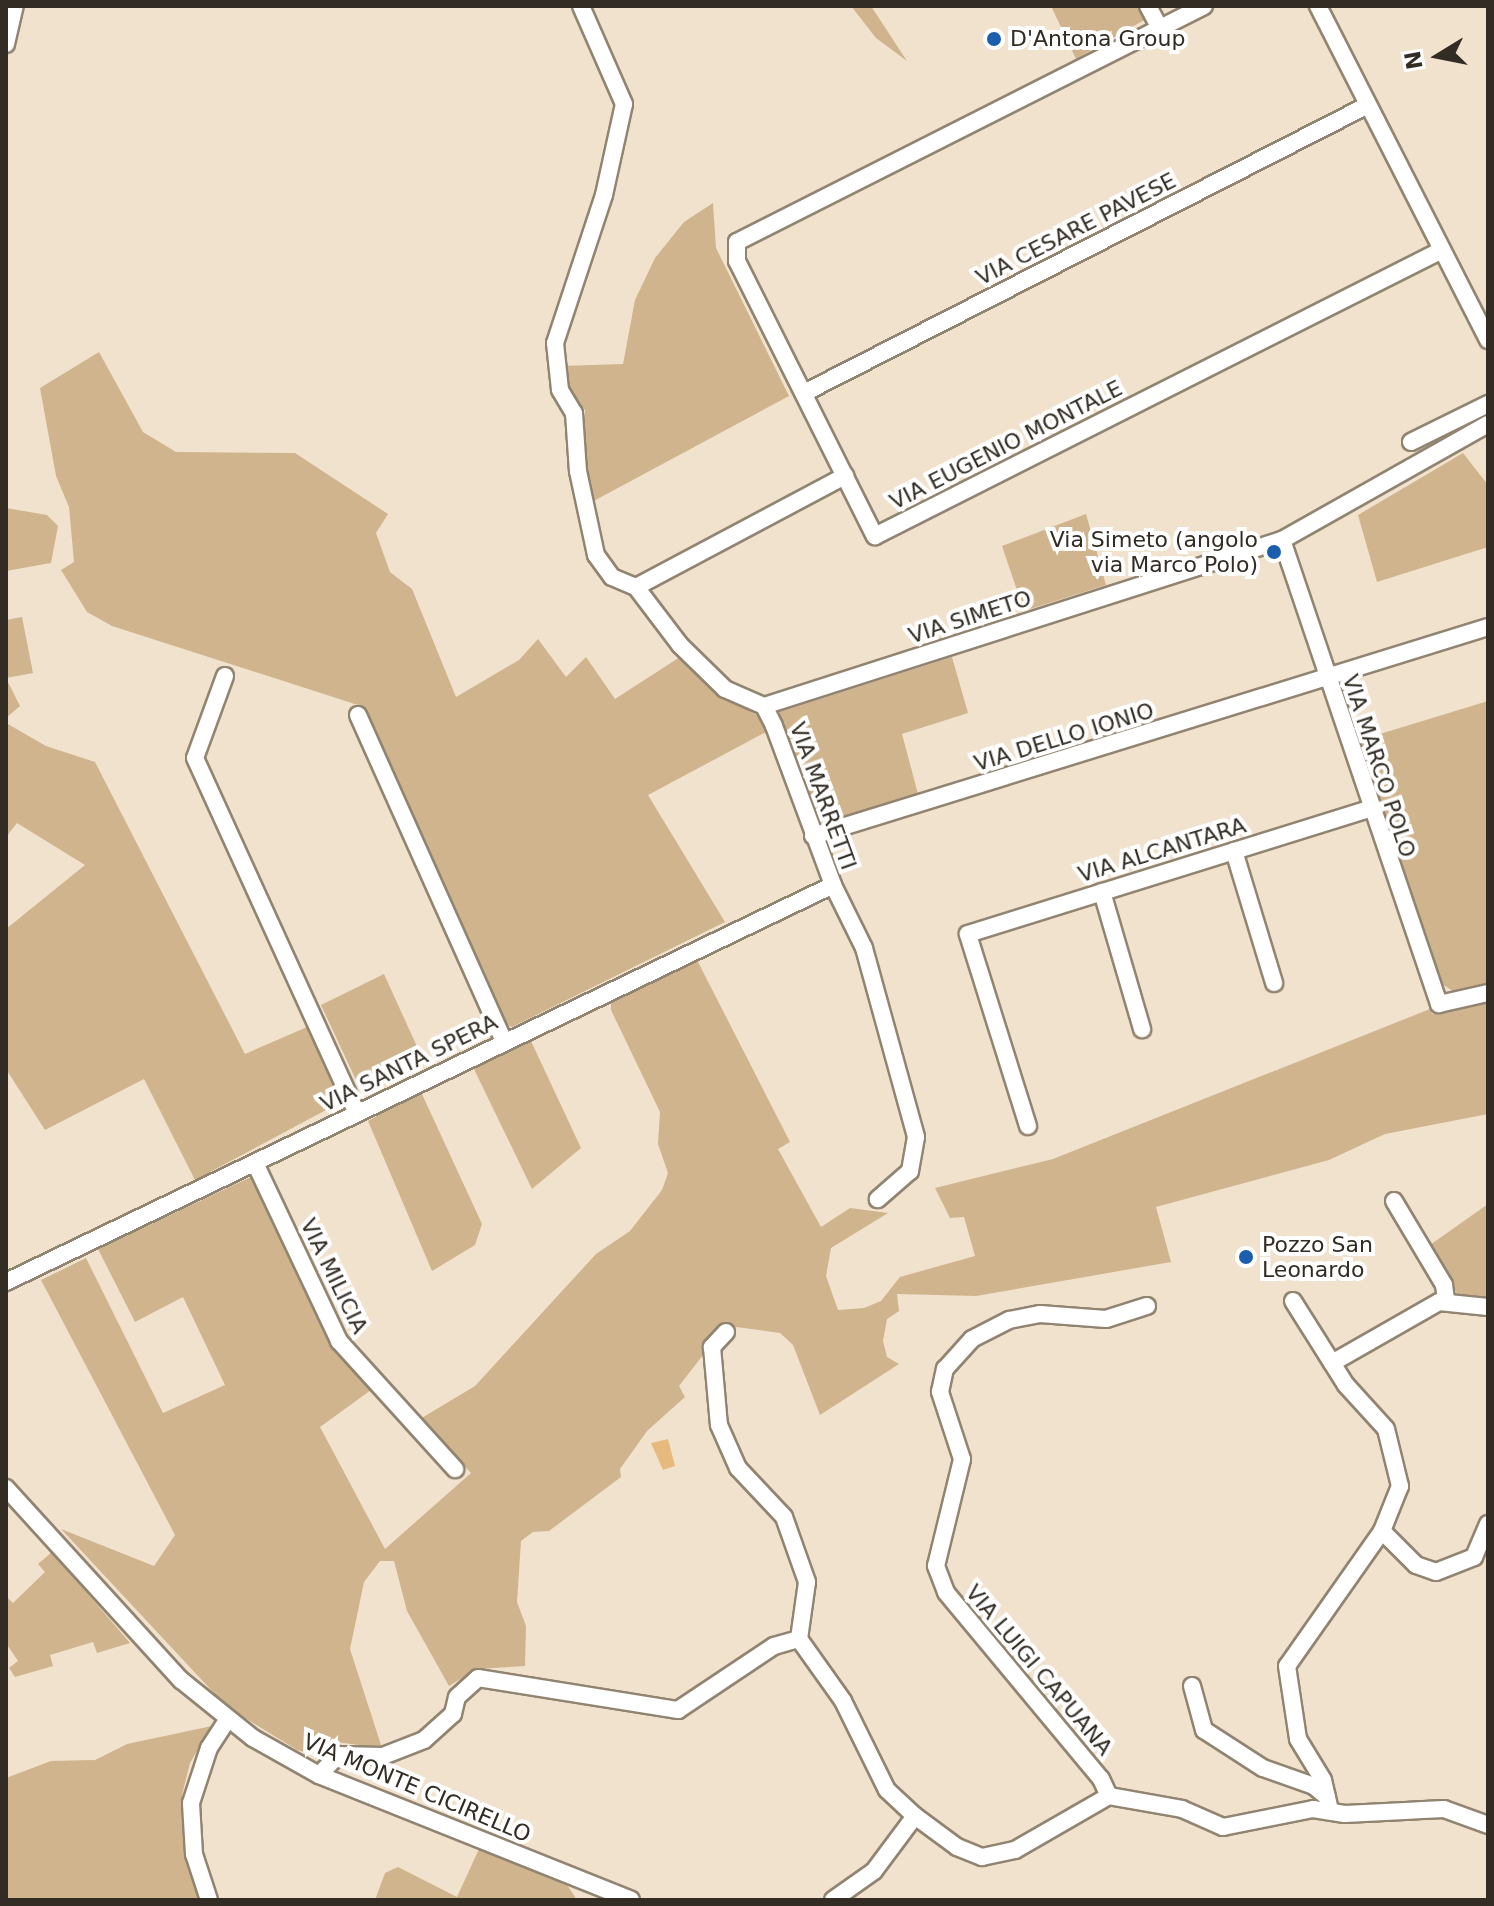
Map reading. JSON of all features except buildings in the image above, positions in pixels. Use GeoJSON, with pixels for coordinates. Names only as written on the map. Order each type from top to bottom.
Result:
{"type":"FeatureCollection","features":[{"type":"Feature","properties":{"kind":"street"},"geometry":{"type":"LineString","coordinates":[[6,11],[13,6]]}},
{"type":"Feature","properties":{"kind":"street"},"geometry":{"type":"LineString","coordinates":[[6,44],[13,6]]}},
{"type":"Feature","properties":{"kind":"street","name":"VIA MARRETTI"},"geometry":{"type":"LineString","coordinates":[[581,6],[624,104],[604,195],[555,343],[560,390],[574,413],[578,471],[596,555],[612,577],[636,587],[680,645],[725,689],[764,706],[833,885],[864,948],[916,1137],[910,1171],[878,1199]]}},
{"type":"Feature","properties":{"kind":"street"},"geometry":{"type":"LineString","coordinates":[[1148,6],[1160,29],[1204,6]]}},
{"type":"Feature","properties":{"kind":"street"},"geometry":{"type":"LineString","coordinates":[[1318,6],[1488,340]]}},
{"type":"Feature","properties":{"kind":"street","name":"VIA EUGENIO MONTALE"},"geometry":{"type":"LineString","coordinates":[[1160,29],[745,237],[735,249],[875,536],[1442,250]]}},
{"type":"Feature","properties":{"kind":"street","name":"VIA CESARE PAVESE"},"geometry":{"type":"LineString","coordinates":[[804,393],[1368,105]]}},
{"type":"Feature","properties":{"kind":"street"},"geometry":{"type":"LineString","coordinates":[[1411,442],[1488,404]]}},
{"type":"Feature","properties":{"kind":"street","name":"VIA SIMETO"},"geometry":{"type":"LineString","coordinates":[[764,706],[1282,540],[1488,424]]}},
{"type":"Feature","properties":{"kind":"street"},"geometry":{"type":"LineString","coordinates":[[636,587],[845,476]]}},
{"type":"Feature","properties":{"kind":"street","name":"VIA MARCO POLO"},"geometry":{"type":"LineString","coordinates":[[1282,540],[1369,809],[1439,1004],[1488,993]]}},
{"type":"Feature","properties":{"kind":"street","name":"VIA DELLO IONIO"},"geometry":{"type":"LineString","coordinates":[[813,836],[1488,627]]}},
{"type":"Feature","properties":{"kind":"street"},"geometry":{"type":"LineString","coordinates":[[225,676],[195,758],[357,1113]]}},
{"type":"Feature","properties":{"kind":"street"},"geometry":{"type":"LineString","coordinates":[[358,715],[504,1042]]}},
{"type":"Feature","properties":{"kind":"street","name":"VIA ALCANTARA"},"geometry":{"type":"LineString","coordinates":[[1028,1126],[968,934],[1369,809]]}},
{"type":"Feature","properties":{"kind":"street"},"geometry":{"type":"LineString","coordinates":[[1234,851],[1274,983]]}},
{"type":"Feature","properties":{"kind":"street","name":"VIA SANTA SPERA"},"geometry":{"type":"LineString","coordinates":[[6,1282],[833,885]]}},
{"type":"Feature","properties":{"kind":"street"},"geometry":{"type":"LineString","coordinates":[[1102,892],[1142,1029]]}},
{"type":"Feature","properties":{"kind":"street","name":"VIA MILICIA"},"geometry":{"type":"LineString","coordinates":[[255,1163],[339,1341],[455,1469]]}},
{"type":"Feature","properties":{"kind":"street"},"geometry":{"type":"LineString","coordinates":[[1394,1201],[1444,1285],[1446,1300]]}},
{"type":"Feature","properties":{"kind":"street"},"geometry":{"type":"LineString","coordinates":[[1332,1363],[1446,1300],[1488,1307]]}},
{"type":"Feature","properties":{"kind":"street"},"geometry":{"type":"LineString","coordinates":[[1293,1301],[1332,1363],[1392,1441],[1400,1486],[1382,1531],[1287,1666],[1298,1739],[1329,1804]]}},
{"type":"Feature","properties":{"kind":"street","name":"VIA LUIGI CAPUANA"},"geometry":{"type":"LineString","coordinates":[[1109,1796],[1101,1779],[946,1592],[936,1566],[962,1459],[940,1392],[945,1369],[972,1339],[1009,1320],[1040,1314],[1106,1319],[1147,1306]]}},
{"type":"Feature","properties":{"kind":"street"},"geometry":{"type":"LineString","coordinates":[[726,1332],[712,1347],[719,1425],[738,1468],[784,1517],[807,1582],[799,1639],[843,1701],[887,1790],[915,1816],[969,1853],[996,1856],[1015,1850],[1109,1796],[1182,1809],[1223,1827],[1329,1804],[1444,1809],[1488,1825]]}},
{"type":"Feature","properties":{"kind":"street","name":"VIA MONTE CICIRELLO"},"geometry":{"type":"LineString","coordinates":[[6,1488],[181,1680],[227,1720],[319,1775],[629,1899]]}},
{"type":"Feature","properties":{"kind":"street"},"geometry":{"type":"LineString","coordinates":[[1382,1531],[1416,1565],[1436,1572],[1474,1557],[1488,1524]]}},
{"type":"Feature","properties":{"kind":"street"},"geometry":{"type":"LineString","coordinates":[[319,1775],[338,1755],[383,1756],[424,1740],[453,1714],[457,1697],[478,1678],[678,1710],[774,1646],[799,1639]]}},
{"type":"Feature","properties":{"kind":"street"},"geometry":{"type":"LineString","coordinates":[[1192,1686],[1204,1730],[1263,1768],[1314,1786],[1329,1804]]}},
{"type":"Feature","properties":{"kind":"street"},"geometry":{"type":"LineString","coordinates":[[209,1900],[194,1854],[191,1803],[209,1748],[227,1720]]}},
{"type":"Feature","properties":{"kind":"street"},"geometry":{"type":"LineString","coordinates":[[833,1900],[874,1871],[915,1816]]}},
{"type":"Feature","properties":{"kind":"shaded area"},"geometry":{"type":"Polygon","coordinates":[[[851,6],[871,6],[907,61],[876,38],[851,6]]]}},
{"type":"Feature","properties":{"kind":"shaded area"},"geometry":{"type":"Polygon","coordinates":[[[1051,6],[1139,6],[1146,19],[1076,59],[1051,6]]]}},
{"type":"Feature","properties":{"kind":"shaded area"},"geometry":{"type":"Polygon","coordinates":[[[713,203],[716,248],[789,396],[590,503],[584,468],[585,410],[567,386],[562,366],[623,364],[635,300],[655,258],[684,222],[713,203]]]}},
{"type":"Feature","properties":{"kind":"shaded area"},"geometry":{"type":"Polygon","coordinates":[[[99,352],[143,432],[176,452],[295,453],[388,514],[376,533],[390,572],[412,589],[456,697],[519,660],[538,639],[566,677],[586,657],[615,699],[683,655],[723,694],[761,718],[766,732],[648,795],[725,922],[512,1027],[503,1023],[361,706],[112,626],[87,612],[61,570],[74,562],[69,507],[56,476],[40,388],[99,352]]]}},
{"type":"Feature","properties":{"kind":"shaded area"},"geometry":{"type":"Polygon","coordinates":[[[1463,453],[1488,485],[1488,547],[1377,582],[1358,515],[1463,453]]]}},
{"type":"Feature","properties":{"kind":"shaded area"},"geometry":{"type":"Polygon","coordinates":[[[6,508],[47,515],[58,526],[51,563],[6,571],[6,508]]]}},
{"type":"Feature","properties":{"kind":"shaded area"},"geometry":{"type":"Polygon","coordinates":[[[1086,514],[1106,585],[1024,611],[1002,546],[1086,514]]]}},
{"type":"Feature","properties":{"kind":"shaded area"},"geometry":{"type":"Polygon","coordinates":[[[22,617],[33,673],[6,678],[6,620],[22,617]]]}},
{"type":"Feature","properties":{"kind":"shaded area"},"geometry":{"type":"Polygon","coordinates":[[[952,657],[968,713],[902,734],[918,794],[817,824],[779,712],[952,657]]]}},
{"type":"Feature","properties":{"kind":"shaded area"},"geometry":{"type":"Polygon","coordinates":[[[6,678],[20,706],[6,718],[6,678]]]}},
{"type":"Feature","properties":{"kind":"shaded area"},"geometry":{"type":"Polygon","coordinates":[[[1488,701],[1488,987],[1454,992],[1438,981],[1357,741],[1488,701]]]}},
{"type":"Feature","properties":{"kind":"shaded area"},"geometry":{"type":"Polygon","coordinates":[[[6,723],[46,746],[95,762],[245,1054],[307,1027],[341,1102],[195,1180],[144,1079],[45,1130],[6,1069],[6,929],[85,865],[17,823],[6,837],[6,723]]]}},
{"type":"Feature","properties":{"kind":"shaded area"},"geometry":{"type":"Polygon","coordinates":[[[697,960],[790,1142],[778,1149],[821,1227],[850,1208],[888,1213],[831,1248],[826,1276],[838,1310],[864,1308],[881,1301],[900,1277],[975,1256],[964,1217],[950,1218],[935,1188],[1053,1159],[1430,1009],[1432,1014],[1488,1000],[1488,1114],[1385,1134],[1329,1160],[1156,1207],[1171,1262],[976,1296],[897,1294],[899,1311],[887,1319],[883,1341],[887,1357],[899,1364],[820,1415],[793,1345],[780,1333],[722,1325],[707,1339],[703,1355],[679,1386],[685,1397],[647,1431],[620,1469],[621,1477],[549,1531],[533,1532],[521,1541],[517,1602],[526,1626],[525,1666],[477,1669],[449,1686],[407,1611],[394,1561],[380,1561],[364,1582],[350,1649],[382,1748],[336,1742],[311,1754],[297,1750],[227,1707],[61,1529],[154,1566],[175,1535],[41,1280],[86,1258],[163,1413],[225,1385],[183,1297],[135,1322],[98,1249],[253,1176],[332,1344],[371,1390],[320,1427],[385,1549],[471,1473],[420,1419],[475,1386],[596,1254],[630,1231],[662,1190],[668,1173],[658,1144],[660,1112],[611,1010],[611,999],[697,960]]]}},
{"type":"Feature","properties":{"kind":"shaded area"},"geometry":{"type":"Polygon","coordinates":[[[384,974],[424,1062],[362,1093],[321,1005],[384,974]]]}},
{"type":"Feature","properties":{"kind":"shaded area"},"geometry":{"type":"Polygon","coordinates":[[[530,1039],[581,1148],[532,1189],[473,1067],[530,1039]]]}},
{"type":"Feature","properties":{"kind":"shaded area"},"geometry":{"type":"Polygon","coordinates":[[[421,1092],[482,1224],[475,1245],[432,1271],[368,1121],[421,1092]]]}},
{"type":"Feature","properties":{"kind":"shaded area"},"geometry":{"type":"Polygon","coordinates":[[[1488,1204],[1488,1299],[1457,1294],[1430,1245],[1488,1204]]]}},
{"type":"Feature","properties":{"kind":"shaded area"},"geometry":{"type":"Polygon","coordinates":[[[668,1439],[675,1466],[663,1470],[651,1443],[668,1439]]]}},
{"type":"Feature","properties":{"kind":"shaded area"},"geometry":{"type":"Polygon","coordinates":[[[52,1552],[130,1643],[97,1653],[93,1642],[50,1655],[53,1666],[15,1677],[9,1668],[18,1661],[6,1643],[6,1596],[13,1603],[45,1572],[38,1564],[52,1552]]]}},
{"type":"Feature","properties":{"kind":"shaded area"},"geometry":{"type":"Polygon","coordinates":[[[212,1726],[190,1763],[182,1795],[187,1862],[200,1900],[6,1900],[6,1778],[51,1761],[95,1760],[127,1744],[212,1726]]]}},
{"type":"Feature","properties":{"kind":"shaded area"},"geometry":{"type":"Polygon","coordinates":[[[479,1849],[565,1882],[577,1900],[375,1900],[385,1873],[398,1867],[457,1897],[479,1849]]]}},
{"type":"Feature","properties":{"kind":"place","name":"D'Antona Group"},"geometry":{"type":"Point","coordinates":[994,39]}},
{"type":"Feature","properties":{"kind":"place","name":"Via Simeto (angolo via Marco Polo)"},"geometry":{"type":"Point","coordinates":[1274,552]}},
{"type":"Feature","properties":{"kind":"place","name":"Pozzo San Leonardo"},"geometry":{"type":"Point","coordinates":[1246,1257]}}]}
